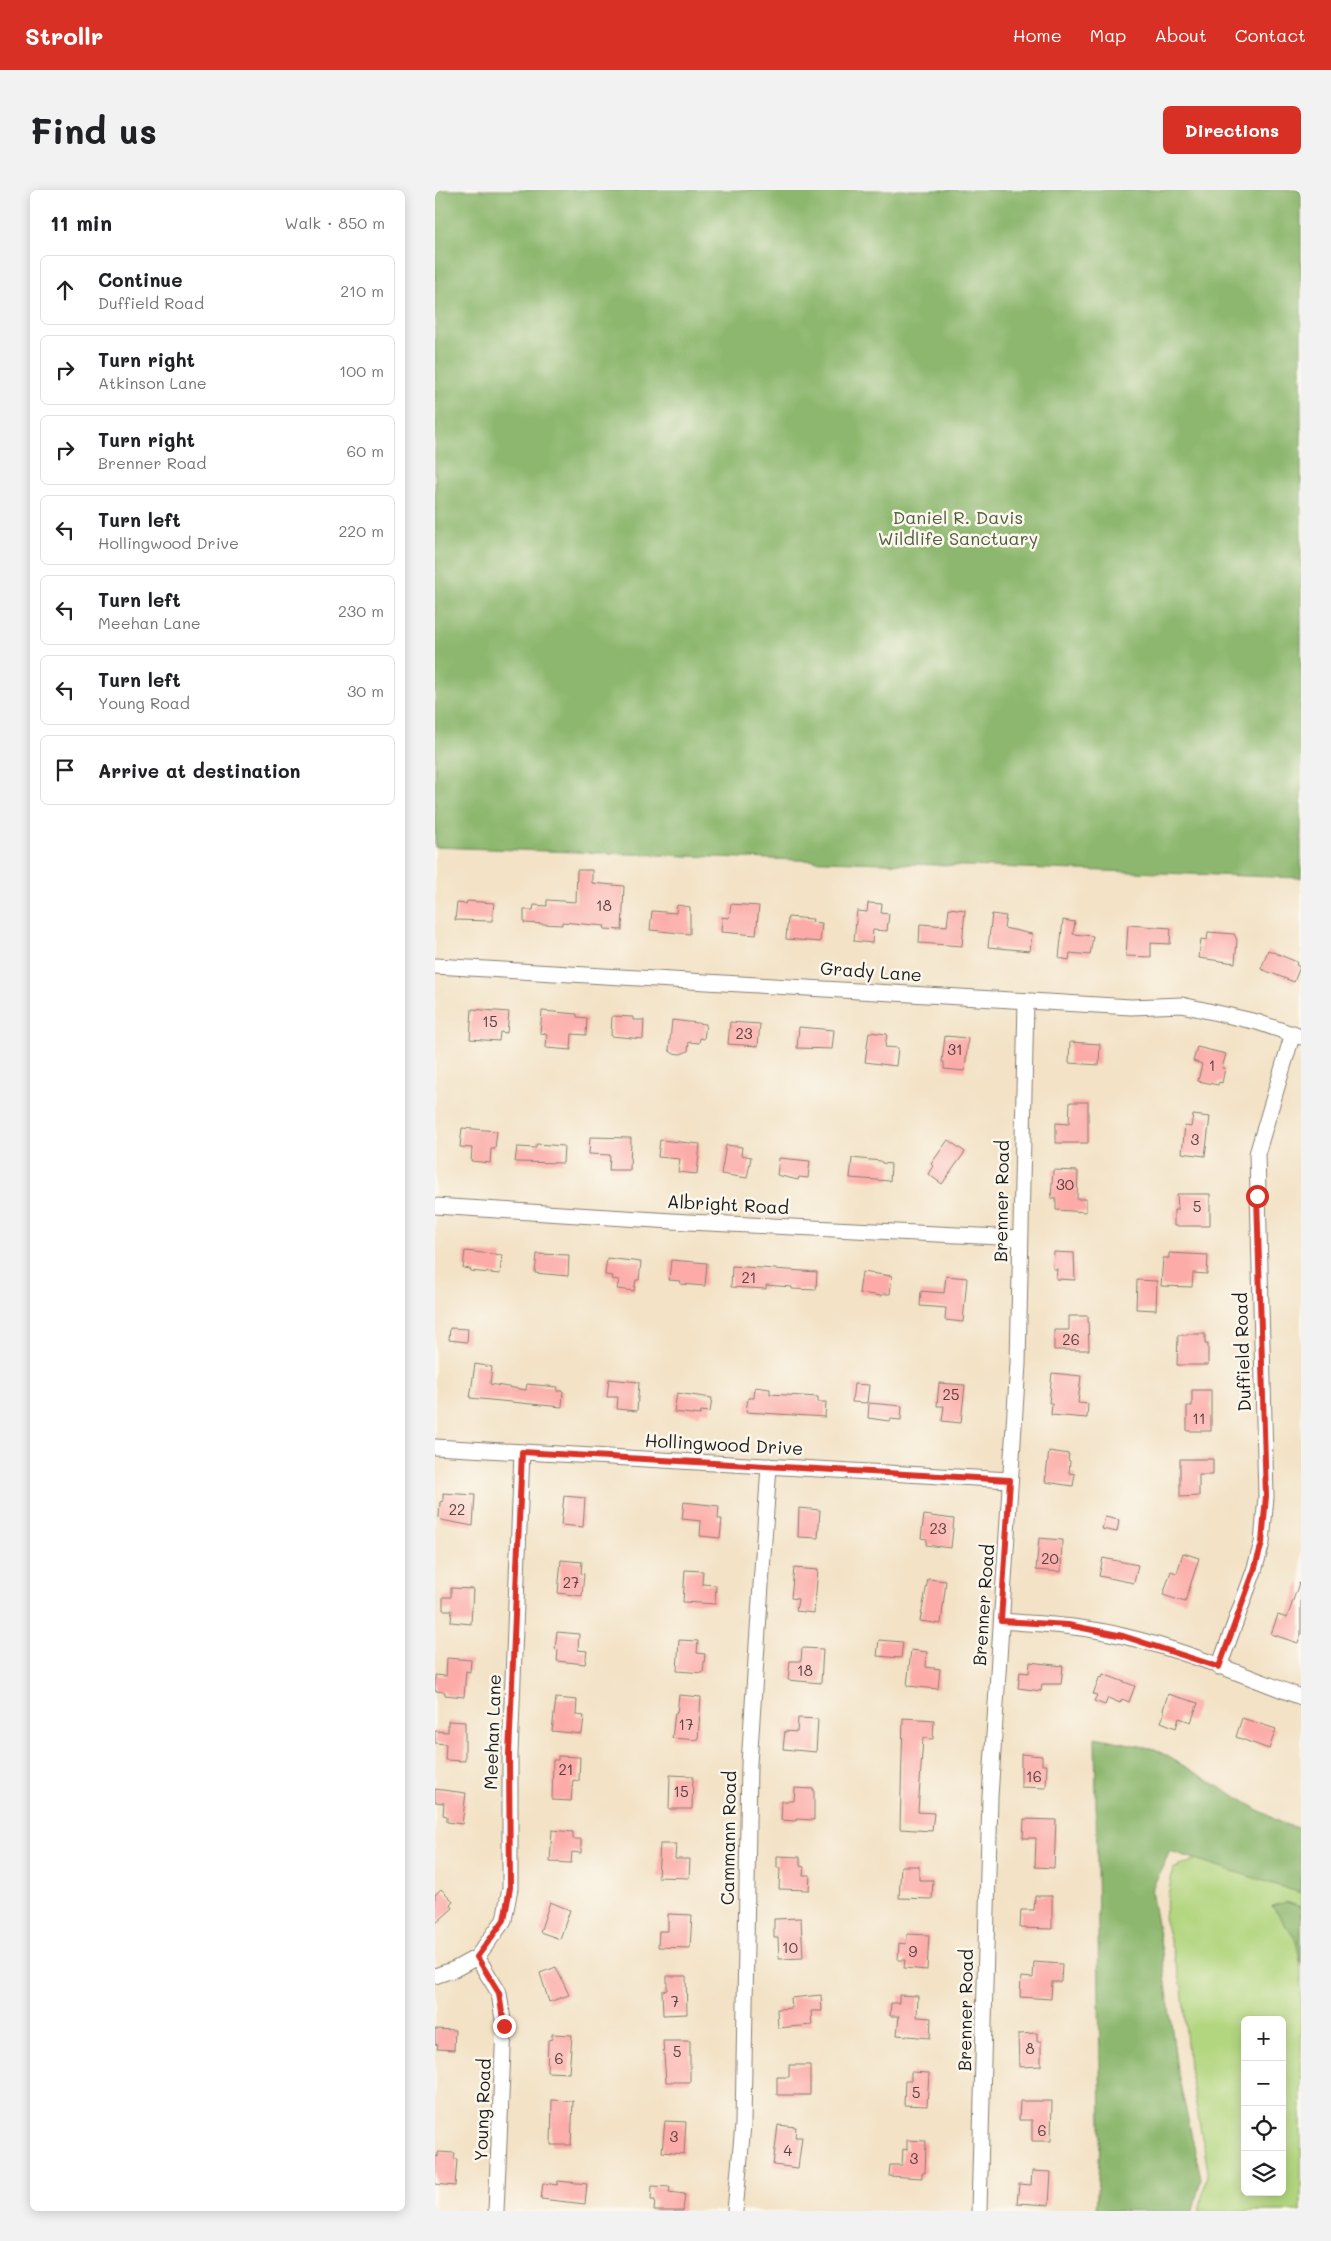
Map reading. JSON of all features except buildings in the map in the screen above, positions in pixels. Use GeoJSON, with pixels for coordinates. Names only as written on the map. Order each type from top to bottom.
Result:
{"type":"FeatureCollection","features":[{"type":"Feature","properties":{"kind":"street","name":"Grady Lane"},"geometry":{"type":"LineString","coordinates":[[435,966],[1131,1007],[1183,1006],[1227,1014],[1297,1035]]}},
{"type":"Feature","properties":{"kind":"street","name":"Brenner Road"},"geometry":{"type":"LineString","coordinates":[[979,2211],[990,1797],[1018,1364],[1026,1000]]}},
{"type":"Feature","properties":{"kind":"street","name":"Duffield Road"},"geometry":{"type":"LineString","coordinates":[[1219,1667],[1254,1571],[1262,1543],[1266,1496],[1257,1154],[1297,1035]]}},
{"type":"Feature","properties":{"kind":"street","name":"Albright Road"},"geometry":{"type":"LineString","coordinates":[[435,1206],[688,1222],[1020,1238]]}},
{"type":"Feature","properties":{"kind":"street","name":"Hollingwood Drive"},"geometry":{"type":"LineString","coordinates":[[435,1447],[1010,1480]]}},
{"type":"Feature","properties":{"kind":"street","name":"Meehan Lane"},"geometry":{"type":"LineString","coordinates":[[435,1976],[455,1970],[477,1957],[504,1920],[510,1888],[509,1754],[522,1452]]}},
{"type":"Feature","properties":{"kind":"street","name":"Cammann Road"},"geometry":{"type":"LineString","coordinates":[[735,2211],[743,2125],[749,1764],[769,1466]]}},
{"type":"Feature","properties":{"kind":"street"},"geometry":{"type":"LineString","coordinates":[[1001,1621],[1068,1625],[1123,1636],[1219,1667],[1301,1697]]}},
{"type":"Feature","properties":{"kind":"street","name":"Young Road"},"geometry":{"type":"LineString","coordinates":[[477,1957],[499,1993],[504,2026],[496,2211]]}},
{"type":"Feature","properties":{"kind":"green space","name":"Daniel R. Davis Wildlife Sanctuary"},"geometry":{"type":"Polygon","coordinates":[[[435,190],[1301,190],[1301,878],[435,847],[435,190]]]}},
{"type":"Feature","properties":{"kind":"green space"},"geometry":{"type":"Polygon","coordinates":[[[1095,1737],[1155,1749],[1281,1823],[1301,1829],[1301,1893],[1170,1851],[1151,1891],[1162,1952],[1177,2070],[1201,2178],[1193,2211],[1096,2211],[1101,2127],[1095,1737]]]}},
{"type":"Feature","properties":{"kind":"green space"},"geometry":{"type":"Polygon","coordinates":[[[1216,1851],[1301,1880],[1301,2211],[1199,2211],[1208,2170],[1189,2067],[1182,1987],[1164,1917],[1173,1869],[1216,1851]]]}},
{"type":"Feature","properties":{"kind":"green space"},"geometry":{"type":"Polygon","coordinates":[[[1286,1902],[1301,1907],[1301,1966],[1296,1940],[1272,1906],[1286,1902]]]}},
{"type":"Feature","properties":{"kind":"route"},"geometry":{"type":"LineString","coordinates":[[504,2026],[499,1993],[477,1957],[504,1920],[510,1888],[509,1754],[522,1452],[1010,1480],[1001,1621],[1068,1625],[1123,1636],[1172,1650],[1219,1667],[1254,1571],[1262,1543],[1266,1496],[1257,1196]]}}]}
